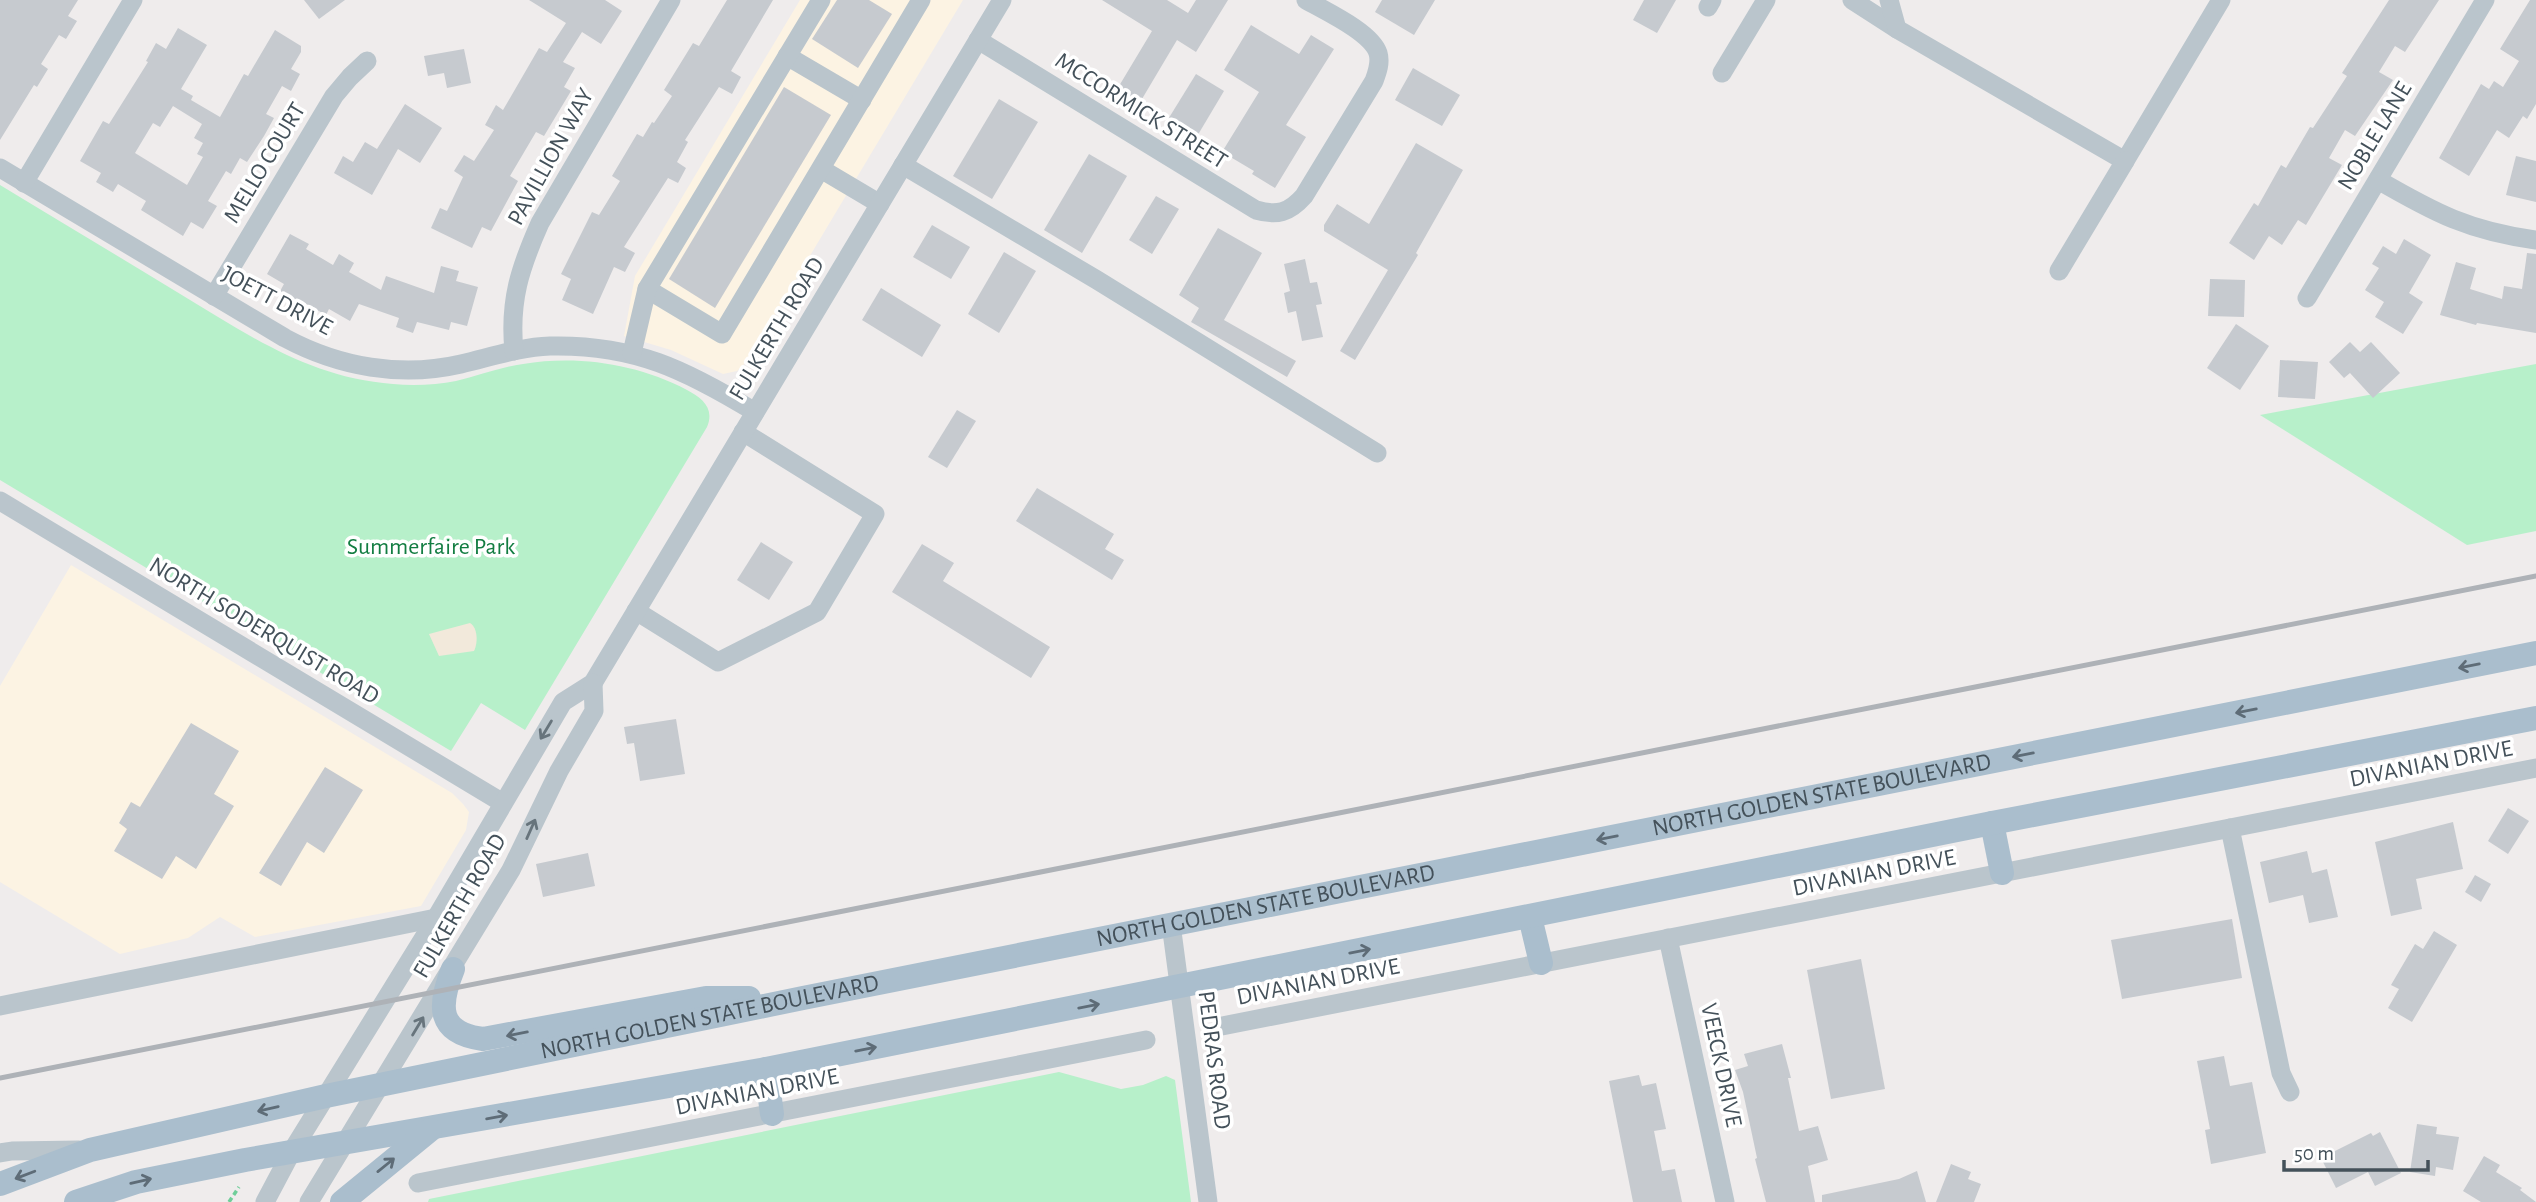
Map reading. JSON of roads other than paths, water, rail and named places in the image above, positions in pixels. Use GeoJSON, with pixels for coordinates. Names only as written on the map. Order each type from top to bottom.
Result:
{"type":"FeatureCollection","features":[{"type":"Feature","properties":{"kind":"main road","name":"NORTH GOLDEN STATE BOULEVARD"},"geometry":{"type":"LineString","coordinates":[[0,1184],[90,1150],[326,1096],[1171,924],[2536,653]]}},
{"type":"Feature","properties":{"kind":"main road"},"geometry":{"type":"LineString","coordinates":[[76,1202],[136,1182],[292,1151],[766,1069],[2536,718]]}},
{"type":"Feature","properties":{"kind":"main road"},"geometry":{"type":"LineString","coordinates":[[2426,739],[2457,748],[2536,732]]}},
{"type":"Feature","properties":{"kind":"main road"},"geometry":{"type":"LineString","coordinates":[[1992,824],[2002,873]]}},
{"type":"Feature","properties":{"kind":"main road"},"geometry":{"type":"LineString","coordinates":[[1530,917],[1541,963]]}},
{"type":"Feature","properties":{"kind":"main road"},"geometry":{"type":"LineString","coordinates":[[453,970],[444,997],[443,1011],[448,1025],[461,1034],[483,1039],[706,998],[803,998]]}},
{"type":"Feature","properties":{"kind":"main road"},"geometry":{"type":"LineString","coordinates":[[766,1069],[772,1114]]}},
{"type":"Feature","properties":{"kind":"main road"},"geometry":{"type":"LineString","coordinates":[[342,1202],[430,1129]]}},
{"type":"Feature","properties":{"kind":"street"},"geometry":{"type":"LineString","coordinates":[[24,183],[133,0]]}},
{"type":"Feature","properties":{"kind":"street","name":"PAVILLION WAY"},"geometry":{"type":"LineString","coordinates":[[514,351],[511,317],[514,292],[540,223],[671,0]]}},
{"type":"Feature","properties":{"kind":"street"},"geometry":{"type":"LineString","coordinates":[[632,353],[647,289],[821,0]]}},
{"type":"Feature","properties":{"kind":"street"},"geometry":{"type":"LineString","coordinates":[[647,289],[722,334],[922,0]]}},
{"type":"Feature","properties":{"kind":"street","name":"FULKERTH ROAD"},"geometry":{"type":"LineString","coordinates":[[256,1200],[292,1151],[436,918],[563,702],[593,683],[1002,0]]}},
{"type":"Feature","properties":{"kind":"street","name":"MCCORMICK STREET"},"geometry":{"type":"LineString","coordinates":[[978,40],[1256,210],[1270,214],[1282,213],[1294,207],[1304,196],[1374,81],[1379,67],[1378,53],[1370,41],[1306,0]]}},
{"type":"Feature","properties":{"kind":"street"},"geometry":{"type":"LineString","coordinates":[[1722,73],[1766,0]]}},
{"type":"Feature","properties":{"kind":"street"},"geometry":{"type":"LineString","coordinates":[[1852,0],[1897,29],[2126,161]]}},
{"type":"Feature","properties":{"kind":"street"},"geometry":{"type":"LineString","coordinates":[[1889,0],[1897,29]]}},
{"type":"Feature","properties":{"kind":"street"},"geometry":{"type":"LineString","coordinates":[[2059,271],[2221,0]]}},
{"type":"Feature","properties":{"kind":"street","name":"NOBLE LANE"},"geometry":{"type":"LineString","coordinates":[[2307,298],[2485,0]]}},
{"type":"Feature","properties":{"kind":"street"},"geometry":{"type":"LineString","coordinates":[[787,56],[862,100]]}},
{"type":"Feature","properties":{"kind":"street","name":"MELLO COURT"},"geometry":{"type":"LineString","coordinates":[[214,296],[334,96],[349,77],[367,61]]}},
{"type":"Feature","properties":{"kind":"street"},"geometry":{"type":"LineString","coordinates":[[904,165],[1097,280],[1377,453]]}},
{"type":"Feature","properties":{"kind":"street","name":"JOETT DRIVE"},"geometry":{"type":"LineString","coordinates":[[0,168],[214,296],[310,350],[339,360],[372,368],[401,370],[446,367],[547,346],[578,346],[632,353],[699,379],[755,412]]}},
{"type":"Feature","properties":{"kind":"street"},"geometry":{"type":"LineString","coordinates":[[821,169],[880,204]]}},
{"type":"Feature","properties":{"kind":"street"},"geometry":{"type":"LineString","coordinates":[[2378,180],[2452,220],[2486,231],[2536,240]]}},
{"type":"Feature","properties":{"kind":"street"},"geometry":{"type":"LineString","coordinates":[[636,611],[718,662],[817,612],[875,514],[743,432]]}},
{"type":"Feature","properties":{"kind":"street","name":"NORTH SODERQUIST ROAD"},"geometry":{"type":"LineString","coordinates":[[0,501],[503,803]]}},
{"type":"Feature","properties":{"kind":"street","name":"FULKERTH ROAD"},"geometry":{"type":"LineString","coordinates":[[309,1202],[453,970],[511,870],[559,771],[594,711],[593,683]]}},
{"type":"Feature","properties":{"kind":"street","name":"DIVANIAN DRIVE"},"geometry":{"type":"LineString","coordinates":[[1222,1026],[2536,768]]}},
{"type":"Feature","properties":{"kind":"street"},"geometry":{"type":"LineString","coordinates":[[2230,828],[2281,1073],[2290,1091]]}},
{"type":"Feature","properties":{"kind":"street"},"geometry":{"type":"LineString","coordinates":[[0,1006],[436,918]]}},
{"type":"Feature","properties":{"kind":"street","name":"PEDRAS ROAD"},"geometry":{"type":"LineString","coordinates":[[1171,924],[1208,1202]]}},
{"type":"Feature","properties":{"kind":"street","name":"VEECK DRIVE"},"geometry":{"type":"LineString","coordinates":[[1668,938],[1725,1202]]}},
{"type":"Feature","properties":{"kind":"street","name":"DIVANIAN DRIVE"},"geometry":{"type":"LineString","coordinates":[[418,1183],[1146,1041]]}},
{"type":"Feature","properties":{"kind":"street"},"geometry":{"type":"LineString","coordinates":[[0,1153],[90,1150]]}},
{"type":"Feature","properties":{"kind":"railway"},"geometry":{"type":"LineString","coordinates":[[0,1078],[2536,576]]}},
{"type":"Feature","properties":{"kind":"park label","name":"Summerfaire Park"},"geometry":{"type":"Point","coordinates":[431,547]}}]}
